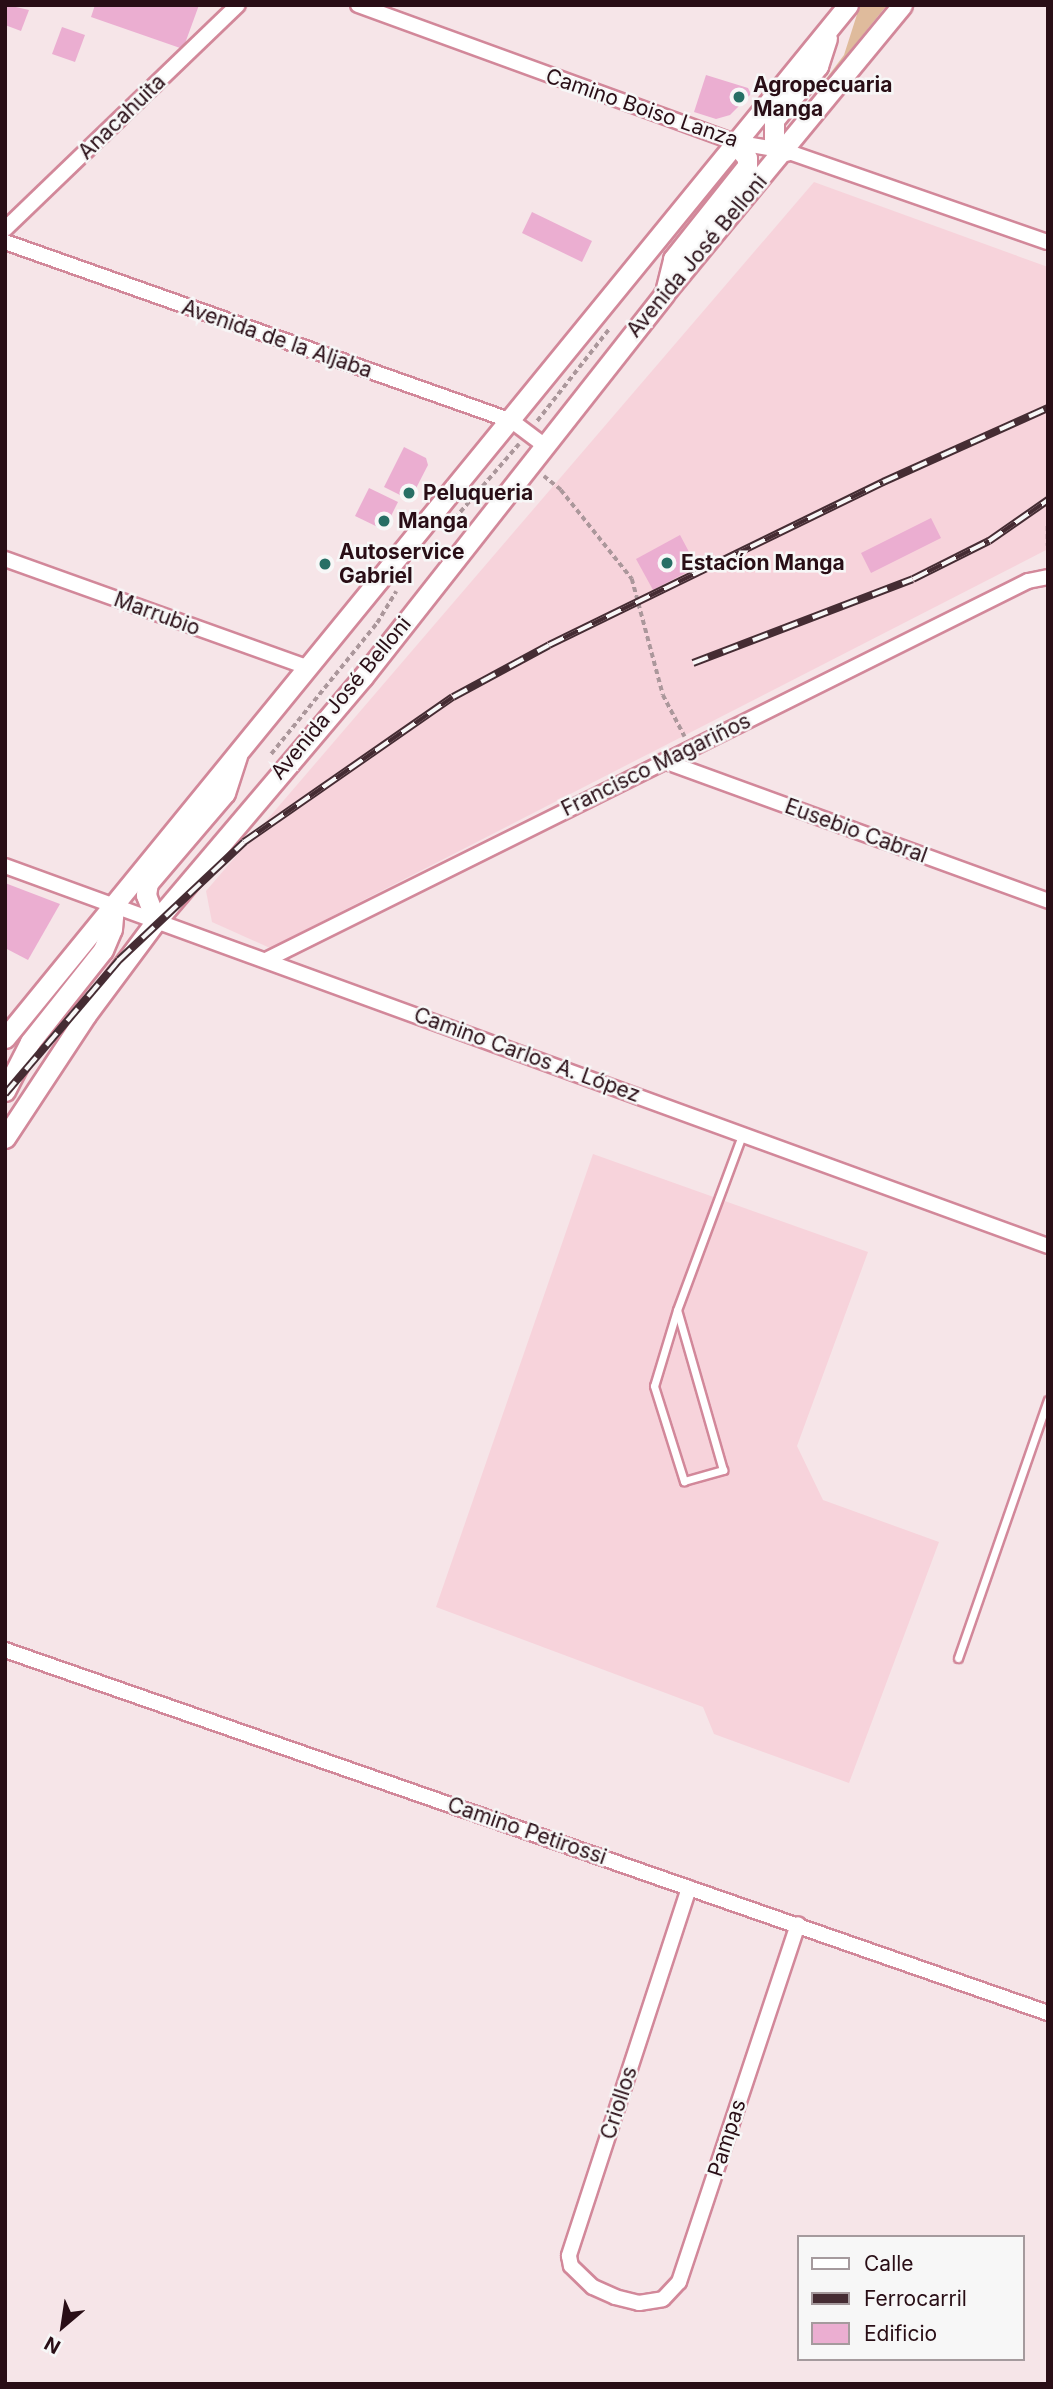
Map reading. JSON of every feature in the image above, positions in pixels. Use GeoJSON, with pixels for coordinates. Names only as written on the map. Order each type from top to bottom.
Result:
{"type":"FeatureCollection","features":[{"type":"Feature","properties":{"kind":"main road","name":"Avenida José Belloni"},"geometry":{"type":"LineString","coordinates":[[5,1038],[237,752],[520,427],[734,142],[848,5]]}},
{"type":"Feature","properties":{"kind":"main road","name":"Avenida José Belloni"},"geometry":{"type":"LineString","coordinates":[[5,1138],[86,1015],[156,921],[363,677],[664,294],[786,151],[902,5]]}},
{"type":"Feature","properties":{"kind":"main road"},"geometry":{"type":"LineString","coordinates":[[786,151],[774,139],[774,120],[817,66],[831,26]]}},
{"type":"Feature","properties":{"kind":"main road"},"geometry":{"type":"LineString","coordinates":[[664,294],[673,259],[747,166],[747,158],[734,142]]}},
{"type":"Feature","properties":{"kind":"main road"},"geometry":{"type":"LineString","coordinates":[[156,921],[146,895],[148,883],[225,793],[233,780],[237,752]]}},
{"type":"Feature","properties":{"kind":"main road"},"geometry":{"type":"LineString","coordinates":[[5,1091],[30,1042],[103,950],[112,929],[114,905]]}},
{"type":"Feature","properties":{"kind":"street","name":"Anacahuita"},"geometry":{"type":"LineString","coordinates":[[5,229],[238,5]]}},
{"type":"Feature","properties":{"kind":"street","name":"Camino Boiso Lanza"},"geometry":{"type":"LineString","coordinates":[[358,5],[734,142],[786,151],[1048,242]]}},
{"type":"Feature","properties":{"kind":"street","name":"Avenida de la Aljaba"},"geometry":{"type":"LineString","coordinates":[[5,242],[520,427],[544,445]]}},
{"type":"Feature","properties":{"kind":"street","name":"Marrubio"},"geometry":{"type":"LineString","coordinates":[[5,559],[309,668]]}},
{"type":"Feature","properties":{"kind":"street","name":"Francisco Magariños"},"geometry":{"type":"LineString","coordinates":[[266,960],[1028,581],[1048,577]]}},
{"type":"Feature","properties":{"kind":"street","name":"Eusebio Cabral"},"geometry":{"type":"LineString","coordinates":[[664,761],[1048,901]]}},
{"type":"Feature","properties":{"kind":"street","name":"Camino Carlos A. López"},"geometry":{"type":"LineString","coordinates":[[5,866],[1048,1246]]}},
{"type":"Feature","properties":{"kind":"street","name":"Camino Petirossi"},"geometry":{"type":"LineString","coordinates":[[5,1650],[1048,2012]]}},
{"type":"Feature","properties":{"kind":"street","name":"Criollos"},"geometry":{"type":"LineString","coordinates":[[615,2297],[593,2287],[572,2266],[569,2256],[689,1888]]}},
{"type":"Feature","properties":{"kind":"street","name":"Pampas"},"geometry":{"type":"LineString","coordinates":[[615,2297],[639,2303],[663,2299],[679,2283],[798,1924]]}},
{"type":"Feature","properties":{"kind":"lane"},"geometry":{"type":"LineString","coordinates":[[677,1310],[723,1470],[684,1481],[654,1386],[677,1310],[742,1134]]}},
{"type":"Feature","properties":{"kind":"lane"},"geometry":{"type":"LineString","coordinates":[[958,1658],[1048,1401]]}},
{"type":"Feature","properties":{"kind":"path"},"geometry":{"type":"LineString","coordinates":[[445,530],[520,427],[616,321]]}},
{"type":"Feature","properties":{"kind":"path"},"geometry":{"type":"LineString","coordinates":[[561,490],[632,579],[663,695],[691,748]]}},
{"type":"Feature","properties":{"kind":"path"},"geometry":{"type":"LineString","coordinates":[[1048,526],[1048,546]]}},
{"type":"Feature","properties":{"kind":"path"},"geometry":{"type":"LineString","coordinates":[[269,757],[377,622],[402,580]]}},
{"type":"Feature","properties":{"kind":"shaded area"},"geometry":{"type":"Polygon","coordinates":[[[860,5],[887,5],[808,103],[844,55],[860,5]]]}},
{"type":"Feature","properties":{"kind":"shaded area"},"geometry":{"type":"Polygon","coordinates":[[[814,182],[1048,267],[1048,549],[270,948],[212,922],[206,891],[814,182]]]}},
{"type":"Feature","properties":{"kind":"shaded area"},"geometry":{"type":"Polygon","coordinates":[[[593,1154],[868,1252],[797,1446],[823,1500],[939,1542],[849,1783],[714,1734],[703,1707],[436,1607],[593,1154]]]}},
{"type":"Feature","properties":{"kind":"building"},"geometry":{"type":"Polygon","coordinates":[[[7,5],[29,10],[21,31],[5,25],[7,5]]]}},
{"type":"Feature","properties":{"kind":"building"},"geometry":{"type":"Polygon","coordinates":[[[95,5],[199,5],[183,49],[91,17],[95,5]]]}},
{"type":"Feature","properties":{"kind":"building"},"geometry":{"type":"Polygon","coordinates":[[[62,27],[85,35],[75,62],[52,54],[62,27]]]}},
{"type":"Feature","properties":{"kind":"building"},"geometry":{"type":"Polygon","coordinates":[[[706,75],[748,88],[751,94],[730,115],[716,119],[694,112],[706,75]]]}},
{"type":"Feature","properties":{"kind":"building"},"geometry":{"type":"Polygon","coordinates":[[[532,212],[592,241],[582,262],[522,233],[532,212]]]}},
{"type":"Feature","properties":{"kind":"building"},"geometry":{"type":"Polygon","coordinates":[[[404,447],[426,458],[428,465],[410,500],[384,487],[404,447]]]}},
{"type":"Feature","properties":{"kind":"building"},"geometry":{"type":"Polygon","coordinates":[[[369,488],[398,502],[384,530],[355,516],[369,488]]]}},
{"type":"Feature","properties":{"kind":"building"},"geometry":{"type":"Polygon","coordinates":[[[931,518],[941,538],[871,573],[861,553],[931,518]]]}},
{"type":"Feature","properties":{"kind":"building","name":"Estacíon Manga"},"geometry":{"type":"Polygon","coordinates":[[[680,535],[697,567],[653,590],[636,559],[680,535]]]}},
{"type":"Feature","properties":{"kind":"building"},"geometry":{"type":"Polygon","coordinates":[[[5,883],[60,904],[28,960],[5,948],[5,883]]]}},
{"type":"Feature","properties":{"kind":"railway"},"geometry":{"type":"LineString","coordinates":[[5,1094],[119,960],[244,842],[453,697],[549,645],[883,482],[1048,408]]}},
{"type":"Feature","properties":{"kind":"railway"},"geometry":{"type":"LineString","coordinates":[[693,663],[913,579],[989,541],[1048,500]]}},
{"type":"Feature","properties":{"kind":"place","name":"Agropecuaria Manga"},"geometry":{"type":"Point","coordinates":[739,97]}},
{"type":"Feature","properties":{"kind":"place","name":"Peluqueria"},"geometry":{"type":"Point","coordinates":[409,493]}},
{"type":"Feature","properties":{"kind":"place","name":"Manga"},"geometry":{"type":"Point","coordinates":[384,521]}},
{"type":"Feature","properties":{"kind":"place","name":"Estacíon Manga"},"geometry":{"type":"Point","coordinates":[667,563]}},
{"type":"Feature","properties":{"kind":"place","name":"Autoservice Gabriel"},"geometry":{"type":"Point","coordinates":[325,564]}}]}
